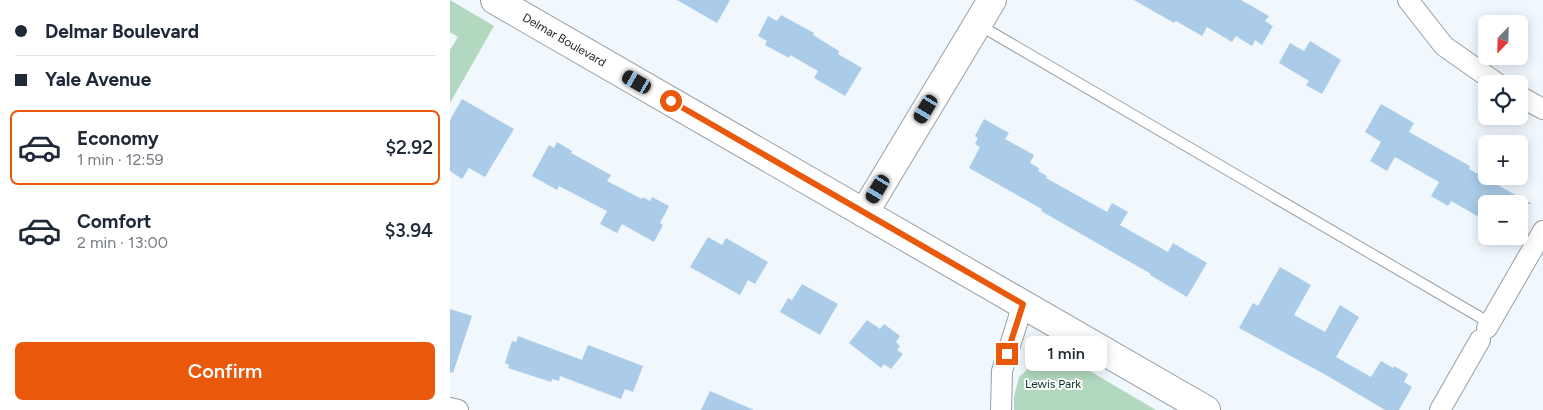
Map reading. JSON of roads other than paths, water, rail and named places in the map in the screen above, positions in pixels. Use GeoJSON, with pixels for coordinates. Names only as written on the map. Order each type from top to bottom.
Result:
{"type":"FeatureCollection","features":[{"type":"Feature","properties":{"kind":"main road","name":"Delmar Boulevard"},"geometry":{"type":"LineString","coordinates":[[495,0],[1206,410]]}},
{"type":"Feature","properties":{"kind":"main road"},"geometry":{"type":"LineString","coordinates":[[864,213],[992,0]]}},
{"type":"Feature","properties":{"kind":"street"},"geometry":{"type":"LineString","coordinates":[[1408,0],[1444,46],[1485,75]]}},
{"type":"Feature","properties":{"kind":"street"},"geometry":{"type":"LineString","coordinates":[[1528,101],[1543,109]]}},
{"type":"Feature","properties":{"kind":"street"},"geometry":{"type":"LineString","coordinates":[[1440,410],[1543,230]]}},
{"type":"Feature","properties":{"kind":"street"},"geometry":{"type":"LineString","coordinates":[[1001,410],[1002,371],[1023,304]]}},
{"type":"Feature","properties":{"kind":"street"},"geometry":{"type":"LineString","coordinates":[[450,408],[458,410]]}},
{"type":"Feature","properties":{"kind":"lane"},"geometry":{"type":"LineString","coordinates":[[978,24],[1486,330]]}},
{"type":"Feature","properties":{"kind":"park label","name":"Lewis Park"},"geometry":{"type":"Point","coordinates":[1053,384]}}]}
